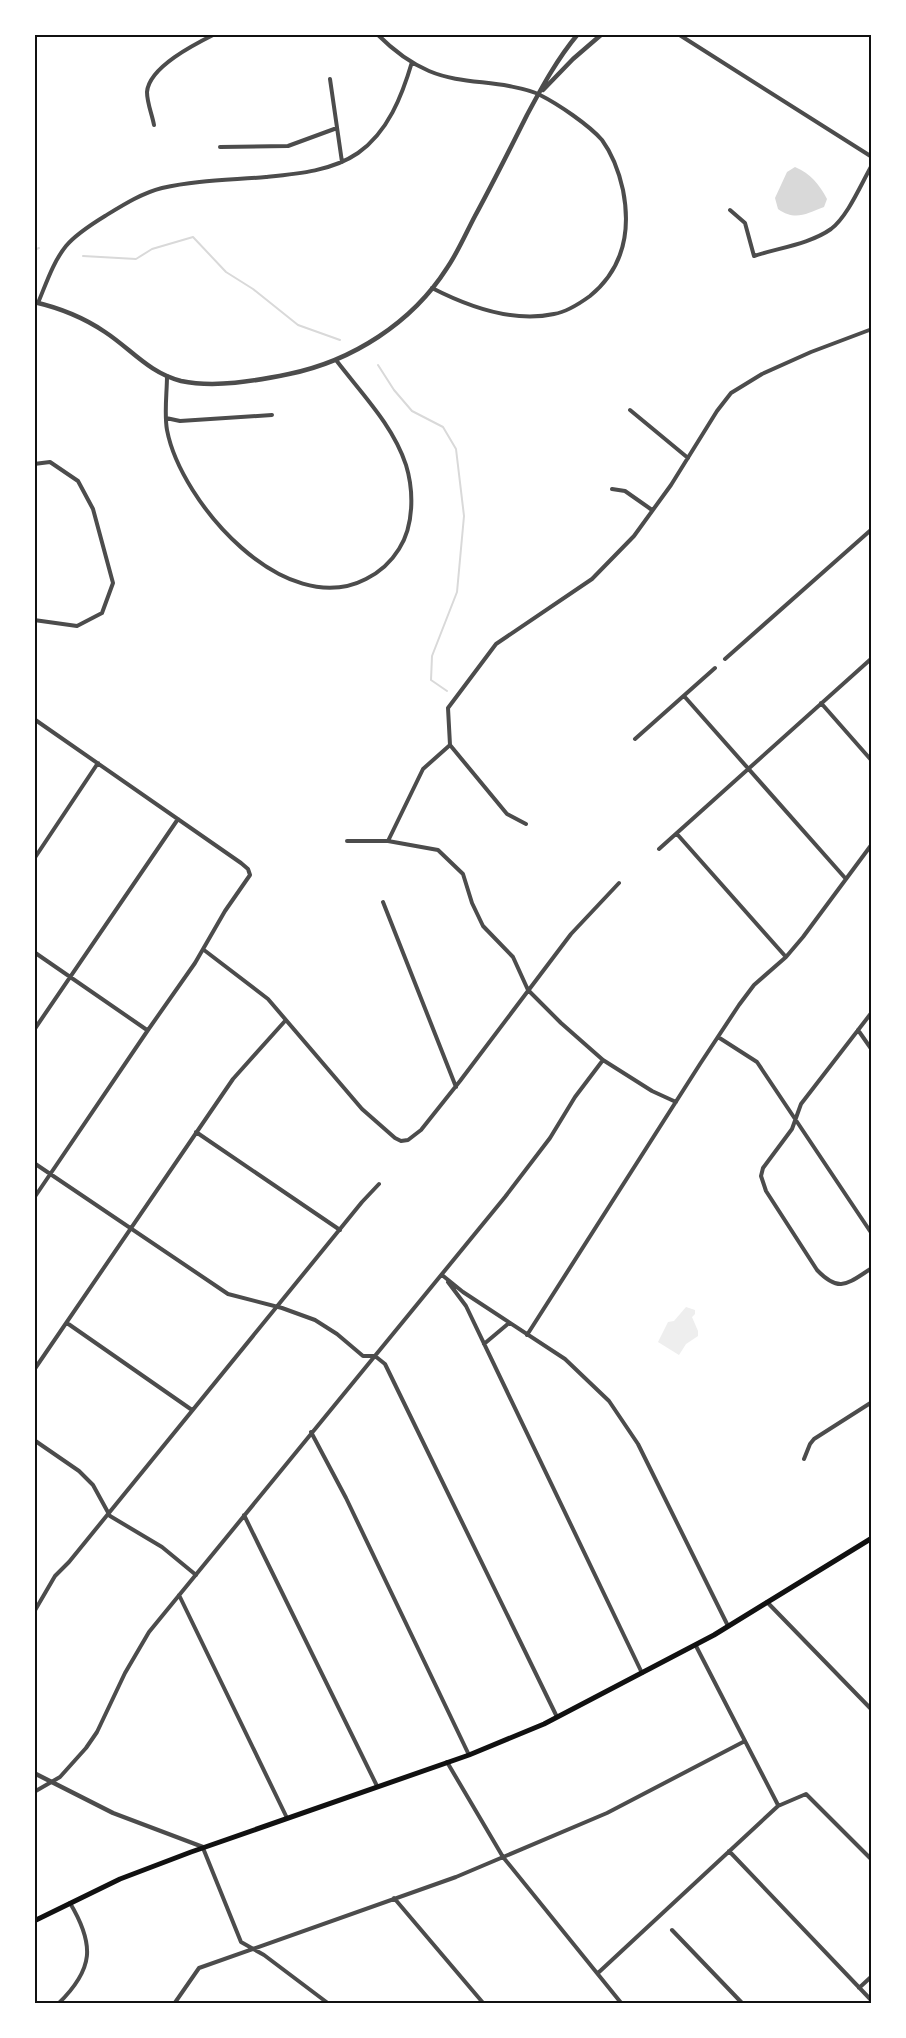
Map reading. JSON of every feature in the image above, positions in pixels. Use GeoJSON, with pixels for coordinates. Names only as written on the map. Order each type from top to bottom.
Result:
{"type":"FeatureCollection","features":[{"type":"Feature","properties":{"kind":"main road"},"geometry":{"type":"LineString","coordinates":[[34,1921],[120,1879],[203,1847],[469,1755],[557,1717],[696,1646],[872,1538]]}},
{"type":"Feature","properties":{"kind":"street"},"geometry":{"type":"LineString","coordinates":[[154,125],[148,100],[149,84],[172,59],[215,34]]}},
{"type":"Feature","properties":{"kind":"street"},"geometry":{"type":"LineString","coordinates":[[377,34],[412,62],[428,71],[457,80],[509,86],[538,94],[568,113],[600,138],[615,162],[625,200],[627,224],[624,247],[616,264],[607,279],[583,302],[560,313],[551,315],[505,314],[467,304],[432,288]]}},
{"type":"Feature","properties":{"kind":"street"},"geometry":{"type":"LineString","coordinates":[[412,62],[396,107],[383,128],[363,149],[342,162],[296,174],[190,183],[150,192],[97,221],[65,247],[36,303],[70,313],[92,324],[114,338],[147,365],[167,376],[196,383],[258,380],[299,372],[336,360],[361,348],[389,329],[432,288],[455,255],[538,94],[578,34]]}},
{"type":"Feature","properties":{"kind":"street"},"geometry":{"type":"LineString","coordinates":[[538,94],[602,34]]}},
{"type":"Feature","properties":{"kind":"street"},"geometry":{"type":"LineString","coordinates":[[678,34],[872,157]]}},
{"type":"Feature","properties":{"kind":"street"},"geometry":{"type":"LineString","coordinates":[[330,79],[342,162]]}},
{"type":"Feature","properties":{"kind":"street"},"geometry":{"type":"LineString","coordinates":[[220,147],[288,146],[337,128]]}},
{"type":"Feature","properties":{"kind":"street"},"geometry":{"type":"LineString","coordinates":[[730,210],[745,223],[754,256],[809,239],[831,228],[839,220],[872,165]]}},
{"type":"Feature","properties":{"kind":"street"},"geometry":{"type":"LineString","coordinates":[[526,824],[507,814],[450,745],[448,708],[496,644],[592,579],[634,536],[730,393],[811,352],[872,330]]}},
{"type":"Feature","properties":{"kind":"street"},"geometry":{"type":"LineString","coordinates":[[167,376],[166,418],[172,450],[187,480],[211,516],[246,551],[272,570],[300,583],[330,588],[357,584],[380,570],[394,557],[410,524],[410,488],[406,467],[395,439],[336,360]]}},
{"type":"Feature","properties":{"kind":"street"},"geometry":{"type":"LineString","coordinates":[[630,410],[688,458]]}},
{"type":"Feature","properties":{"kind":"street"},"geometry":{"type":"LineString","coordinates":[[166,418],[180,421],[272,415]]}},
{"type":"Feature","properties":{"kind":"street"},"geometry":{"type":"LineString","coordinates":[[34,464],[50,462],[78,481],[93,509],[113,583],[102,613],[77,626],[34,620]]}},
{"type":"Feature","properties":{"kind":"street"},"geometry":{"type":"LineString","coordinates":[[612,489],[626,491],[652,510]]}},
{"type":"Feature","properties":{"kind":"street"},"geometry":{"type":"LineString","coordinates":[[725,659],[871,529]]}},
{"type":"Feature","properties":{"kind":"street"},"geometry":{"type":"LineString","coordinates":[[659,849],[872,658]]}},
{"type":"Feature","properties":{"kind":"street"},"geometry":{"type":"LineString","coordinates":[[635,739],[715,668]]}},
{"type":"Feature","properties":{"kind":"street"},"geometry":{"type":"LineString","coordinates":[[684,696],[846,879]]}},
{"type":"Feature","properties":{"kind":"street"},"geometry":{"type":"LineString","coordinates":[[821,703],[872,761]]}},
{"type":"Feature","properties":{"kind":"street"},"geometry":{"type":"LineString","coordinates":[[34,719],[241,863],[250,874],[225,911],[204,950],[34,1198]]}},
{"type":"Feature","properties":{"kind":"street"},"geometry":{"type":"LineString","coordinates":[[388,841],[423,769],[450,745]]}},
{"type":"Feature","properties":{"kind":"street"},"geometry":{"type":"LineString","coordinates":[[34,859],[98,763]]}},
{"type":"Feature","properties":{"kind":"street"},"geometry":{"type":"LineString","coordinates":[[34,1030],[178,819]]}},
{"type":"Feature","properties":{"kind":"street"},"geometry":{"type":"LineString","coordinates":[[677,834],[786,957]]}},
{"type":"Feature","properties":{"kind":"street"},"geometry":{"type":"LineString","coordinates":[[347,841],[388,841],[438,850],[463,874],[472,903],[483,926],[513,957],[528,990],[561,1023],[603,1059],[652,1091],[676,1102]]}},
{"type":"Feature","properties":{"kind":"street"},"geometry":{"type":"LineString","coordinates":[[527,1335],[718,1036],[754,985],[786,957],[807,932],[872,844]]}},
{"type":"Feature","properties":{"kind":"street"},"geometry":{"type":"LineString","coordinates":[[204,950],[262,993],[362,1109],[395,1138],[408,1140],[421,1130],[456,1087],[571,934],[619,883]]}},
{"type":"Feature","properties":{"kind":"street"},"geometry":{"type":"LineString","coordinates":[[383,902],[456,1087]]}},
{"type":"Feature","properties":{"kind":"street"},"geometry":{"type":"LineString","coordinates":[[34,952],[147,1030]]}},
{"type":"Feature","properties":{"kind":"street"},"geometry":{"type":"LineString","coordinates":[[872,1012],[801,1104],[792,1129],[763,1168],[761,1176],[766,1191],[817,1270],[832,1284],[843,1284],[872,1268]]}},
{"type":"Feature","properties":{"kind":"street"},"geometry":{"type":"LineString","coordinates":[[34,1370],[240,1070],[285,1021]]}},
{"type":"Feature","properties":{"kind":"street"},"geometry":{"type":"LineString","coordinates":[[858,1030],[872,1050]]}},
{"type":"Feature","properties":{"kind":"street"},"geometry":{"type":"LineString","coordinates":[[718,1036],[758,1062],[872,1234]]}},
{"type":"Feature","properties":{"kind":"street"},"geometry":{"type":"LineString","coordinates":[[34,1792],[52,1783],[68,1770],[86,1749],[97,1732],[141,1644],[528,1167],[603,1059]]}},
{"type":"Feature","properties":{"kind":"street"},"geometry":{"type":"LineString","coordinates":[[196,1132],[340,1230]]}},
{"type":"Feature","properties":{"kind":"street"},"geometry":{"type":"LineString","coordinates":[[34,1163],[228,1294],[278,1307],[315,1320],[337,1334],[363,1356],[375,1356],[385,1364],[557,1717]]}},
{"type":"Feature","properties":{"kind":"street"},"geometry":{"type":"LineString","coordinates":[[34,1612],[55,1576],[379,1184]]}},
{"type":"Feature","properties":{"kind":"street"},"geometry":{"type":"LineString","coordinates":[[442,1275],[463,1292],[565,1359],[619,1413],[641,1449],[728,1627]]}},
{"type":"Feature","properties":{"kind":"street"},"geometry":{"type":"LineString","coordinates":[[442,1275],[466,1306],[643,1673]]}},
{"type":"Feature","properties":{"kind":"street"},"geometry":{"type":"LineString","coordinates":[[67,1323],[192,1410]]}},
{"type":"Feature","properties":{"kind":"street"},"geometry":{"type":"LineString","coordinates":[[484,1344],[509,1323]]}},
{"type":"Feature","properties":{"kind":"street"},"geometry":{"type":"LineString","coordinates":[[804,1458],[814,1439],[872,1402]]}},
{"type":"Feature","properties":{"kind":"street"},"geometry":{"type":"LineString","coordinates":[[311,1432],[346,1498],[469,1755]]}},
{"type":"Feature","properties":{"kind":"street"},"geometry":{"type":"LineString","coordinates":[[34,1440],[86,1478],[97,1491],[110,1516],[162,1547],[196,1575]]}},
{"type":"Feature","properties":{"kind":"street"},"geometry":{"type":"LineString","coordinates":[[244,1515],[377,1786]]}},
{"type":"Feature","properties":{"kind":"street"},"geometry":{"type":"LineString","coordinates":[[179,1595],[287,1818]]}},
{"type":"Feature","properties":{"kind":"street"},"geometry":{"type":"LineString","coordinates":[[767,1602],[872,1710]]}},
{"type":"Feature","properties":{"kind":"street"},"geometry":{"type":"LineString","coordinates":[[696,1646],[778,1805]]}},
{"type":"Feature","properties":{"kind":"street"},"geometry":{"type":"LineString","coordinates":[[174,2004],[199,1968],[456,1877],[607,1813],[745,1741]]}},
{"type":"Feature","properties":{"kind":"street"},"geometry":{"type":"LineString","coordinates":[[447,1762],[502,1857],[622,2004]]}},
{"type":"Feature","properties":{"kind":"street"},"geometry":{"type":"LineString","coordinates":[[34,1773],[114,1813],[203,1847],[241,1942],[329,2004]]}},
{"type":"Feature","properties":{"kind":"street"},"geometry":{"type":"LineString","coordinates":[[598,1973],[778,1805],[806,1794],[872,1860]]}},
{"type":"Feature","properties":{"kind":"street"},"geometry":{"type":"LineString","coordinates":[[729,1851],[872,2001]]}},
{"type":"Feature","properties":{"kind":"street"},"geometry":{"type":"LineString","coordinates":[[394,1898],[484,2004]]}},
{"type":"Feature","properties":{"kind":"street"},"geometry":{"type":"LineString","coordinates":[[58,2004],[72,1989],[83,1971],[88,1953],[84,1932],[70,1904]]}},
{"type":"Feature","properties":{"kind":"street"},"geometry":{"type":"LineString","coordinates":[[672,1930],[743,2004]]}},
{"type":"Feature","properties":{"kind":"street"},"geometry":{"type":"LineString","coordinates":[[859,1988],[872,1976]]}},
{"type":"Feature","properties":{"kind":"shaded area"},"geometry":{"type":"Polygon","coordinates":[[[795,167],[810,176],[821,189],[827,199],[824,207],[806,214],[795,215],[778,209],[775,198],[787,172],[795,167]]]}},
{"type":"Feature","properties":{"kind":"shaded area"},"geometry":{"type":"Polygon","coordinates":[[[686,1307],[695,1310],[692,1317],[698,1336],[686,1344],[679,1355],[658,1342],[668,1322],[674,1321],[686,1307]]]}},
{"type":"Feature","properties":{"kind":"waterway"},"geometry":{"type":"LineString","coordinates":[[83,256],[136,259],[152,249],[193,237],[226,272],[253,289],[298,325],[340,340]]}},
{"type":"Feature","properties":{"kind":"waterway"},"geometry":{"type":"LineString","coordinates":[[34,250],[39,248]]}},
{"type":"Feature","properties":{"kind":"waterway"},"geometry":{"type":"LineString","coordinates":[[378,365],[394,390],[412,411],[443,427],[456,449],[464,516],[457,592],[432,656],[431,680],[447,691]]}}]}
